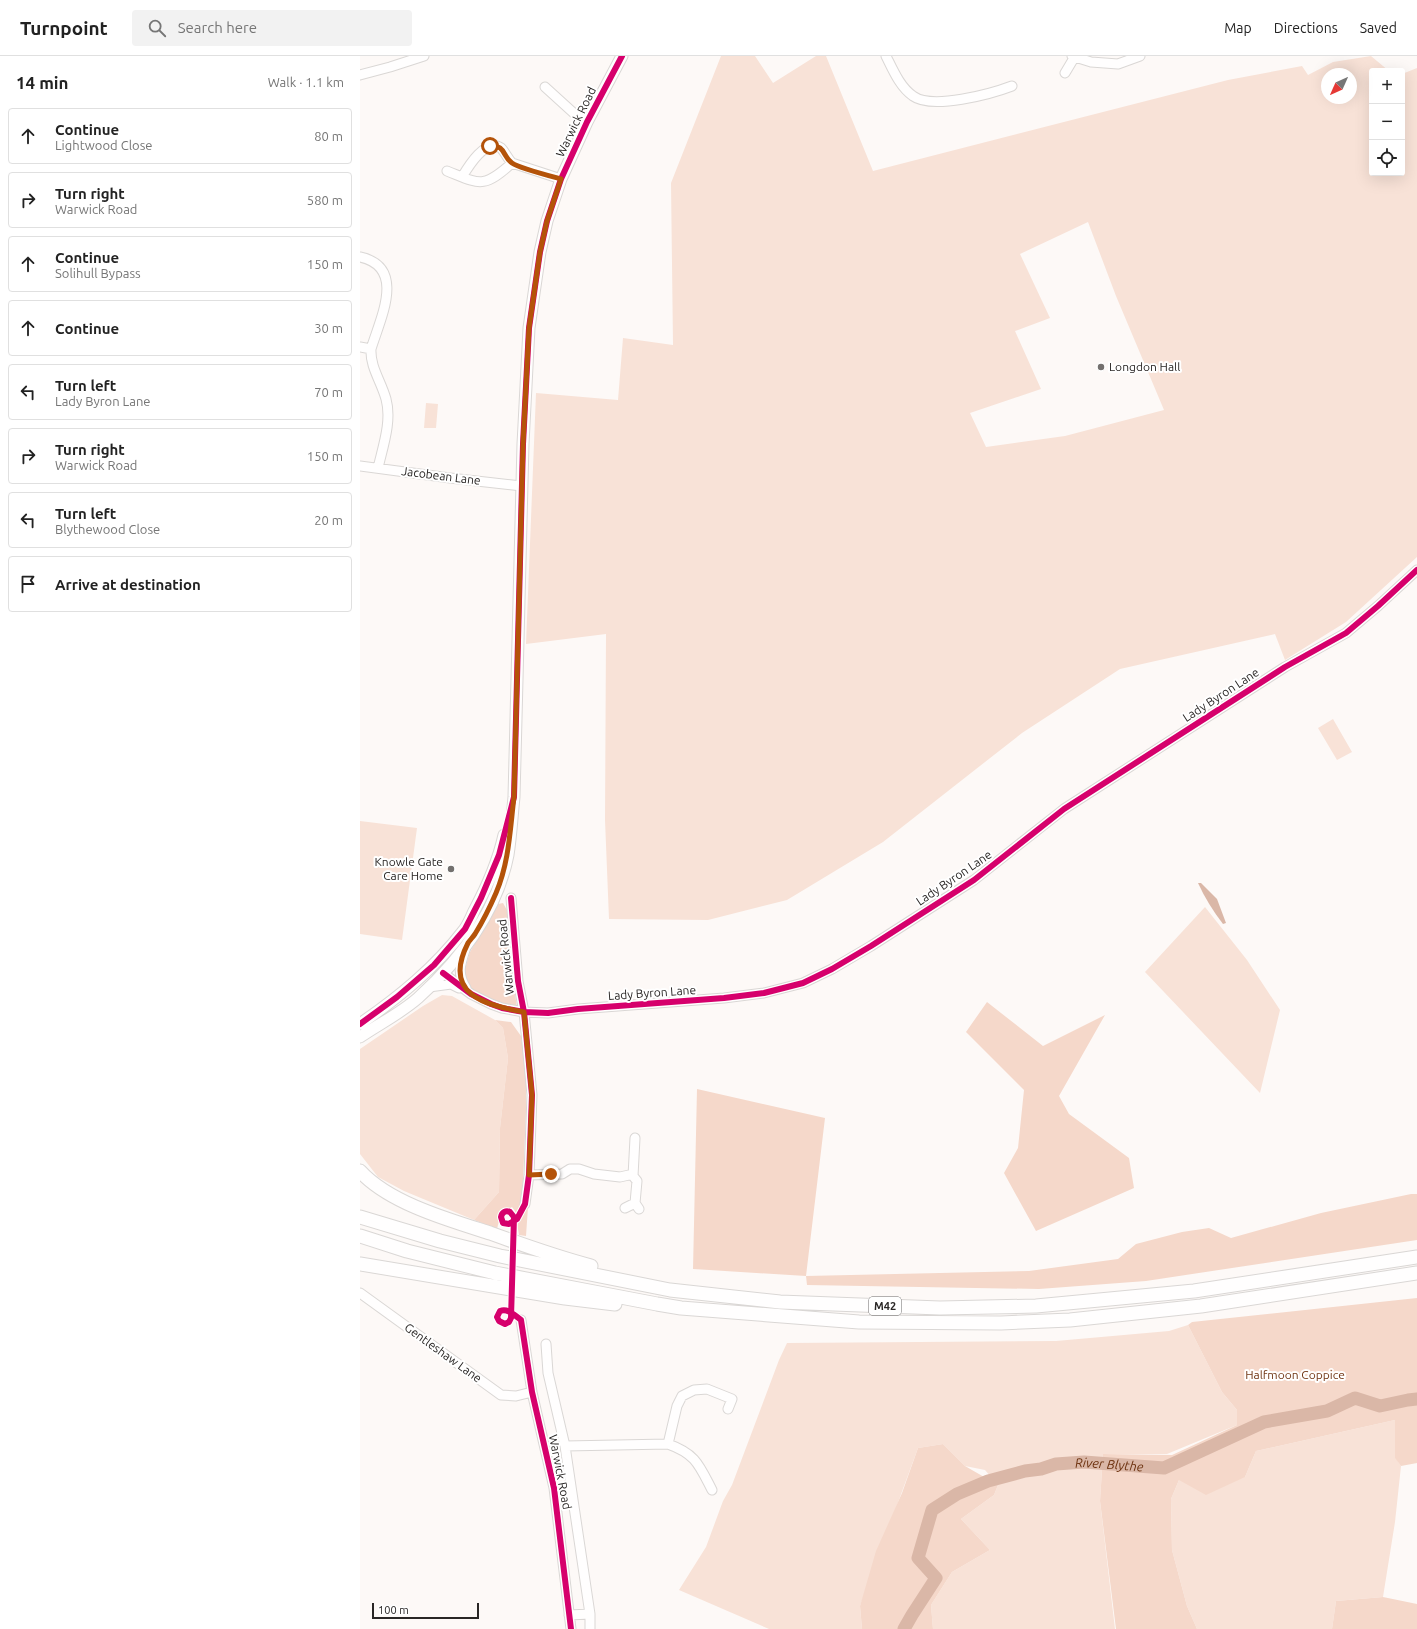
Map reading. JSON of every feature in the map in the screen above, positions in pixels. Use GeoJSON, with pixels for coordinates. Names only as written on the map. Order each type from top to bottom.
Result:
{"type":"FeatureCollection","features":[{"type":"Feature","properties":{"kind":"highway"},"geometry":{"type":"LineString","coordinates":[[360,1171],[377,1187],[411,1204],[460,1223],[561,1258],[623,1275],[748,1300]]}},
{"type":"Feature","properties":{"kind":"highway","name":"M42"},"geometry":{"type":"LineString","coordinates":[[360,1216],[440,1241],[500,1256],[670,1290],[748,1300],[940,1308],[1036,1306],[1194,1291],[1417,1257]]}},
{"type":"Feature","properties":{"kind":"highway","name":"M42"},"geometry":{"type":"LineString","coordinates":[[360,1236],[408,1251],[495,1273],[657,1304],[681,1308],[875,1323],[1001,1324],[1070,1320],[1201,1306],[1417,1274]]}},
{"type":"Feature","properties":{"kind":"highway"},"geometry":{"type":"LineString","coordinates":[[360,1264],[565,1298],[616,1304],[657,1304]]}},
{"type":"Feature","properties":{"kind":"main road","name":"Warwick Road"},"geometry":{"type":"LineString","coordinates":[[514,797],[522,486],[529,328],[540,252],[547,221],[561,179],[622,56]]}},
{"type":"Feature","properties":{"kind":"main road"},"geometry":{"type":"LineString","coordinates":[[360,1037],[406,1007],[443,973],[468,944],[484,918],[501,879],[508,855],[514,797]]}},
{"type":"Feature","properties":{"kind":"main road"},"geometry":{"type":"LineString","coordinates":[[360,1024],[416,981],[434,965],[465,929],[481,898],[499,855],[514,797]]}},
{"type":"Feature","properties":{"kind":"main road"},"geometry":{"type":"LineString","coordinates":[[372,1015],[389,1008],[420,986],[432,974],[437,972],[443,973]]}},
{"type":"Feature","properties":{"kind":"street"},"geometry":{"type":"LineString","coordinates":[[360,75],[424,56]]}},
{"type":"Feature","properties":{"kind":"street"},"geometry":{"type":"LineString","coordinates":[[886,56],[897,78],[913,96],[918,99],[928,101],[958,100],[981,96],[1012,86]]}},
{"type":"Feature","properties":{"kind":"street"},"geometry":{"type":"LineString","coordinates":[[1065,73],[1073,57],[1092,62],[1118,64],[1140,56]]}},
{"type":"Feature","properties":{"kind":"street"},"geometry":{"type":"LineString","coordinates":[[546,87],[578,117],[588,122]]}},
{"type":"Feature","properties":{"kind":"street"},"geometry":{"type":"LineString","coordinates":[[462,177],[473,159],[490,146],[499,147],[502,149],[512,163],[561,179]]}},
{"type":"Feature","properties":{"kind":"street"},"geometry":{"type":"LineString","coordinates":[[446,171],[476,183],[483,182],[503,172],[512,163]]}},
{"type":"Feature","properties":{"kind":"street"},"geometry":{"type":"LineString","coordinates":[[360,257],[379,265],[384,271],[388,291],[370,357],[386,398],[388,410],[388,419],[378,468]]}},
{"type":"Feature","properties":{"kind":"street"},"geometry":{"type":"LineString","coordinates":[[360,347],[371,349]]}},
{"type":"Feature","properties":{"kind":"street","name":"Jacobean Lane"},"geometry":{"type":"LineString","coordinates":[[360,466],[522,486]]}},
{"type":"Feature","properties":{"kind":"street","name":"Lady Byron Lane"},"geometry":{"type":"LineString","coordinates":[[443,973],[467,991],[491,1004],[524,1012],[548,1014],[578,1009],[700,1000],[764,993],[803,983],[826,972],[871,946],[974,880],[1070,805],[1285,667],[1346,633],[1417,570]]}},
{"type":"Feature","properties":{"kind":"street","name":"Warwick Road"},"geometry":{"type":"LineString","coordinates":[[511,898],[518,981],[524,1012],[532,1095],[529,1175],[525,1204]]}},
{"type":"Feature","properties":{"kind":"street"},"geometry":{"type":"LineString","coordinates":[[467,991],[459,975],[460,965],[468,944]]}},
{"type":"Feature","properties":{"kind":"street"},"geometry":{"type":"LineString","coordinates":[[429,987],[451,984],[467,991]]}},
{"type":"Feature","properties":{"kind":"street"},"geometry":{"type":"LineString","coordinates":[[625,1208],[637,1206],[637,1181],[633,1176],[635,1138]]}},
{"type":"Feature","properties":{"kind":"street"},"geometry":{"type":"LineString","coordinates":[[529,1175],[562,1174],[570,1169],[579,1169],[594,1174],[620,1177],[628,1175],[633,1176]]}},
{"type":"Feature","properties":{"kind":"street","name":"Gentleshaw Lane"},"geometry":{"type":"LineString","coordinates":[[360,1293],[501,1395],[516,1396],[532,1392]]}},
{"type":"Feature","properties":{"kind":"street","name":"Warwick Road"},"geometry":{"type":"LineString","coordinates":[[521,1320],[532,1392],[554,1488],[571,1629]]}},
{"type":"Feature","properties":{"kind":"street","name":"Warwick Road"},"geometry":{"type":"LineString","coordinates":[[546,1344],[548,1373],[565,1446],[590,1614],[590,1629]]}},
{"type":"Feature","properties":{"kind":"street"},"geometry":{"type":"LineString","coordinates":[[530,1375],[548,1373]]}},
{"type":"Feature","properties":{"kind":"street"},"geometry":{"type":"LineString","coordinates":[[668,1444],[677,1406],[682,1396],[694,1390],[707,1389],[732,1399],[728,1409]]}},
{"type":"Feature","properties":{"kind":"street"},"geometry":{"type":"LineString","coordinates":[[565,1446],[668,1444],[680,1448],[691,1455],[697,1462],[712,1490]]}},
{"type":"Feature","properties":{"kind":"street"},"geometry":{"type":"LineString","coordinates":[[569,1615],[590,1614]]}},
{"type":"Feature","properties":{"kind":"shaded area"},"geometry":{"type":"Polygon","coordinates":[[[721,56],[755,56],[773,83],[816,56],[826,56],[873,171],[1228,80],[1302,66],[1308,75],[1321,68],[1321,104],[1357,104],[1357,68],[1321,68],[1333,62],[1371,56],[1385,68],[1369,68],[1369,176],[1405,176],[1405,73],[1417,68],[1417,557],[1346,622],[1285,660],[1275,634],[1120,669],[1022,733],[883,842],[787,900],[708,920],[609,919],[605,820],[606,634],[526,644],[536,393],[618,400],[623,338],[673,345],[671,183],[721,56]],[[1088,222],[1020,254],[1050,318],[1015,331],[1041,389],[970,413],[986,447],[1065,436],[1164,410],[1116,296],[1088,222]]]}},
{"type":"Feature","properties":{"kind":"shaded area"},"geometry":{"type":"Polygon","coordinates":[[[426,403],[438,404],[436,428],[424,428],[426,403]]]}},
{"type":"Feature","properties":{"kind":"shaded area"},"geometry":{"type":"Polygon","coordinates":[[[1333,719],[1352,752],[1337,760],[1318,728],[1333,719]]]}},
{"type":"Feature","properties":{"kind":"shaded area"},"geometry":{"type":"Polygon","coordinates":[[[360,821],[417,828],[402,940],[360,934],[360,821]]]}},
{"type":"Feature","properties":{"kind":"shaded area"},"geometry":{"type":"Polygon","coordinates":[[[1198,883],[1201,883],[1217,899],[1226,923],[1223,924],[1216,914],[1198,883]]]}},
{"type":"Feature","properties":{"kind":"shaded area"},"geometry":{"type":"Polygon","coordinates":[[[1205,907],[1247,960],[1280,1010],[1260,1093],[1145,972],[1205,907]]]}},
{"type":"Feature","properties":{"kind":"shaded area"},"geometry":{"type":"Polygon","coordinates":[[[442,995],[452,996],[495,1020],[503,1028],[508,1058],[500,1128],[499,1192],[474,1220],[404,1191],[378,1177],[360,1154],[360,1049],[423,1006],[442,995]]]}},
{"type":"Feature","properties":{"kind":"shaded area"},"geometry":{"type":"Polygon","coordinates":[[[1188,1325],[1222,1392],[1237,1410],[1237,1425],[1167,1454],[1103,1454],[1100,1501],[1115,1629],[933,1629],[931,1605],[952,1572],[990,1550],[961,1519],[994,1495],[998,1485],[985,1470],[965,1466],[943,1444],[918,1448],[860,1606],[862,1629],[769,1629],[679,1590],[706,1547],[723,1501],[732,1485],[779,1360],[787,1343],[1056,1341],[1169,1331],[1188,1325]]]}},
{"type":"Feature","properties":{"kind":"shaded area"},"geometry":{"type":"Polygon","coordinates":[[[1395,1420],[1395,1457],[1401,1466],[1395,1522],[1383,1597],[1336,1601],[1332,1629],[1197,1629],[1187,1606],[1172,1550],[1171,1499],[1179,1480],[1245,1477],[1256,1451],[1395,1420]]]}},
{"type":"Feature","properties":{"kind":"green space"},"geometry":{"type":"Polygon","coordinates":[[[503,903],[508,912],[511,967],[517,1007],[481,997],[466,983],[464,972],[470,952],[498,904],[503,903]]]}},
{"type":"Feature","properties":{"kind":"green space"},"geometry":{"type":"Polygon","coordinates":[[[987,1002],[1043,1046],[1105,1015],[1059,1096],[1069,1114],[1129,1158],[1134,1188],[1036,1231],[1004,1173],[1018,1148],[1024,1090],[966,1032],[987,1002]]]}},
{"type":"Feature","properties":{"kind":"green space"},"geometry":{"type":"Polygon","coordinates":[[[495,1020],[511,1022],[521,1036],[526,1073],[522,1203],[528,1207],[526,1236],[519,1235],[515,1211],[512,1207],[501,1213],[497,1229],[474,1220],[499,1192],[500,1128],[508,1058],[503,1028],[495,1020]]]}},
{"type":"Feature","properties":{"kind":"green space"},"geometry":{"type":"Polygon","coordinates":[[[697,1089],[825,1118],[806,1276],[693,1269],[697,1089]]]}},
{"type":"Feature","properties":{"kind":"green space"},"geometry":{"type":"Polygon","coordinates":[[[1417,1194],[1417,1240],[1146,1281],[1039,1289],[807,1285],[806,1276],[1029,1271],[1118,1259],[1136,1244],[1182,1232],[1209,1228],[1231,1238],[1321,1213],[1417,1194]]]}},
{"type":"Feature","properties":{"kind":"green space","name":"Halfmoon Coppice"},"geometry":{"type":"Polygon","coordinates":[[[1417,1298],[1417,1463],[1401,1466],[1395,1458],[1395,1420],[1256,1451],[1245,1477],[1206,1495],[1179,1480],[1171,1499],[1172,1550],[1187,1606],[1197,1629],[1116,1629],[1100,1501],[1103,1454],[1172,1455],[1237,1425],[1237,1410],[1222,1392],[1188,1325],[1192,1322],[1417,1298]]]}},
{"type":"Feature","properties":{"kind":"green space"},"geometry":{"type":"Polygon","coordinates":[[[943,1444],[965,1466],[998,1485],[994,1495],[961,1519],[990,1550],[952,1572],[931,1605],[933,1629],[862,1629],[860,1606],[876,1551],[902,1493],[918,1448],[943,1444]]]}},
{"type":"Feature","properties":{"kind":"green space"},"geometry":{"type":"Polygon","coordinates":[[[1383,1597],[1417,1604],[1417,1629],[1332,1629],[1336,1601],[1383,1597]]]}},
{"type":"Feature","properties":{"kind":"waterway","name":"River Blythe"},"geometry":{"type":"LineString","coordinates":[[904,1629],[936,1578],[918,1558],[932,1510],[957,1494],[988,1481],[1025,1471],[1041,1469],[1056,1464],[1084,1462],[1164,1468],[1264,1422],[1327,1411],[1355,1398],[1380,1406],[1417,1399]]}},
{"type":"Feature","properties":{"kind":"cycle path"},"geometry":{"type":"LineString","coordinates":[[360,1024],[397,997],[434,965],[465,929],[481,898],[499,855],[514,797],[523,444],[529,328],[540,252],[547,221],[561,179],[587,122],[622,56]]}},
{"type":"Feature","properties":{"kind":"cycle path"},"geometry":{"type":"LineString","coordinates":[[443,973],[471,994],[491,1004],[502,1008],[524,1012],[548,1013],[578,1009],[724,998],[764,993],[803,983],[832,969],[871,946],[974,880],[1064,809],[1285,667],[1346,633],[1417,570]]}},
{"type":"Feature","properties":{"kind":"cycle path"},"geometry":{"type":"LineString","coordinates":[[511,898],[518,981],[524,1012],[532,1095],[529,1175],[525,1204],[517,1219],[509,1224],[503,1223],[501,1217],[503,1213],[507,1211],[514,1217],[511,1318],[509,1322],[505,1324],[499,1321],[497,1317],[500,1311],[506,1310],[511,1312],[513,1314],[521,1320],[532,1392],[554,1488],[571,1629]]}},
{"type":"Feature","properties":{"kind":"place","name":"Longdon Hall"},"geometry":{"type":"Point","coordinates":[1101,367]}},
{"type":"Feature","properties":{"kind":"place","name":"Knowle Gate Care Home"},"geometry":{"type":"Point","coordinates":[451,869]}},
{"type":"Feature","properties":{"kind":"route"},"geometry":{"type":"LineString","coordinates":[[490,146],[495,146],[502,149],[512,163],[561,179],[547,221],[540,252],[529,328],[523,444],[514,797],[508,855],[496,893],[484,918],[468,944],[460,965],[459,975],[467,991],[471,994],[502,1008],[524,1012],[532,1095],[529,1175],[551,1174]]}}]}
